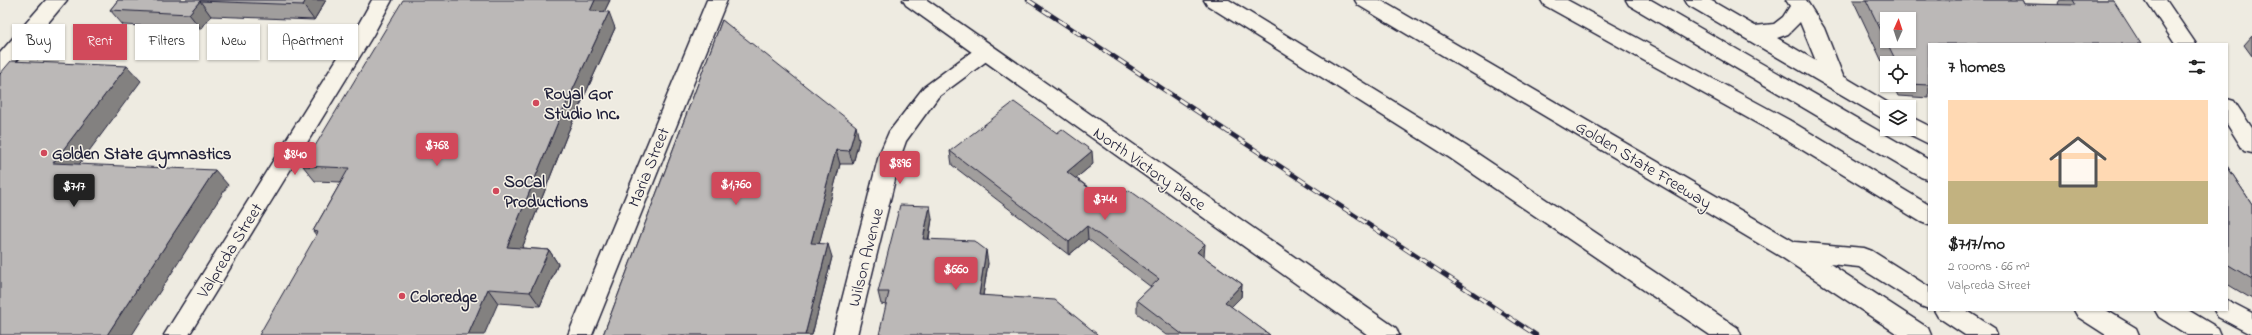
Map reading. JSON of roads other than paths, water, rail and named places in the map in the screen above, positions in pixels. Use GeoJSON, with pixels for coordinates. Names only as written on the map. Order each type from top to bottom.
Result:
{"type":"FeatureCollection","features":[{"type":"Feature","properties":{"kind":"main road"},"geometry":{"type":"LineString","coordinates":[[0,67],[57,0]]}},
{"type":"Feature","properties":{"kind":"main road","name":"Valpreda Street"},"geometry":{"type":"LineString","coordinates":[[176,335],[366,30],[382,0]]}},
{"type":"Feature","properties":{"kind":"main road","name":"Maria Street"},"geometry":{"type":"LineString","coordinates":[[580,335],[717,0]]}},
{"type":"Feature","properties":{"kind":"main road","name":"North Victory Place"},"geometry":{"type":"LineString","coordinates":[[913,0],[1387,335]]}},
{"type":"Feature","properties":{"kind":"main road"},"geometry":{"type":"LineString","coordinates":[[1214,0],[1458,152],[1729,335]]}},
{"type":"Feature","properties":{"kind":"main road","name":"Golden State Freeway"},"geometry":{"type":"LineString","coordinates":[[1364,0],[1791,251],[1919,335]]}},
{"type":"Feature","properties":{"kind":"main road"},"geometry":{"type":"LineString","coordinates":[[1551,0],[1781,126],[1928,215]]}},
{"type":"Feature","properties":{"kind":"main road"},"geometry":{"type":"LineString","coordinates":[[1636,0],[1928,170]]}},
{"type":"Feature","properties":{"kind":"main road"},"geometry":{"type":"LineString","coordinates":[[1695,0],[1880,107]]}},
{"type":"Feature","properties":{"kind":"main road"},"geometry":{"type":"LineString","coordinates":[[2156,0],[2185,43]]}},
{"type":"Feature","properties":{"kind":"main road"},"geometry":{"type":"LineString","coordinates":[[1754,33],[1778,32],[1784,29],[1797,4],[1814,28],[1834,80]]}},
{"type":"Feature","properties":{"kind":"main road","name":"Wilson Avenue"},"geometry":{"type":"LineString","coordinates":[[845,335],[890,156],[897,138],[931,92],[985,52]]}},
{"type":"Feature","properties":{"kind":"main road"},"geometry":{"type":"LineString","coordinates":[[2228,109],[2252,145]]}},
{"type":"Feature","properties":{"kind":"main road"},"geometry":{"type":"LineString","coordinates":[[1916,128],[1928,135]]}},
{"type":"Feature","properties":{"kind":"main road"},"geometry":{"type":"LineString","coordinates":[[1791,251],[1864,258],[1928,298]]}},
{"type":"Feature","properties":{"kind":"main road"},"geometry":{"type":"LineString","coordinates":[[1948,311],[1986,335]]}},
{"type":"Feature","properties":{"kind":"main road"},"geometry":{"type":"LineString","coordinates":[[2088,311],[2127,335]]}},
{"type":"Feature","properties":{"kind":"main road"},"geometry":{"type":"LineString","coordinates":[[2169,311],[2209,335]]}},
{"type":"Feature","properties":{"kind":"main road"},"geometry":{"type":"LineString","coordinates":[[2228,311],[2252,325]]}},
{"type":"Feature","properties":{"kind":"railway"},"geometry":{"type":"LineString","coordinates":[[1028,0],[1536,335]]}},
{"type":"Feature","properties":{"kind":"place","name":"Royal Gor Studio Inc."},"geometry":{"type":"Point","coordinates":[536,103]}},
{"type":"Feature","properties":{"kind":"place","name":"Golden State Gymnastics"},"geometry":{"type":"Point","coordinates":[44,153]}},
{"type":"Feature","properties":{"kind":"place","name":"SoCal Productions"},"geometry":{"type":"Point","coordinates":[496,191]}},
{"type":"Feature","properties":{"kind":"place","name":"Coloredge"},"geometry":{"type":"Point","coordinates":[402,296]}}]}
